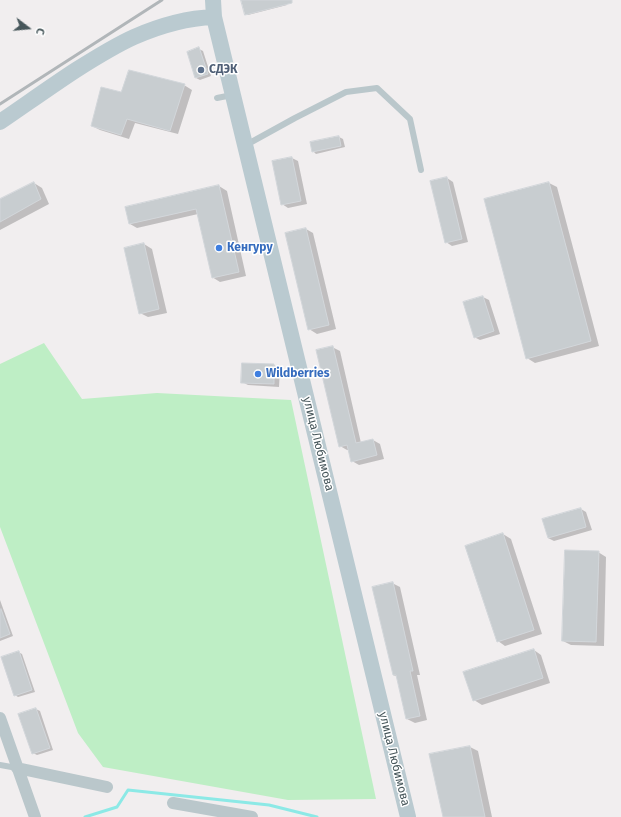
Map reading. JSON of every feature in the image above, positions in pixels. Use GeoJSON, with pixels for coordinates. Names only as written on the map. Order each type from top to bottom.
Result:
{"type":"FeatureCollection","features":[{"type":"Feature","properties":{"kind":"main road","name":"улица Любимова"},"geometry":{"type":"LineString","coordinates":[[213,0],[214,17],[408,817]]}},
{"type":"Feature","properties":{"kind":"main road"},"geometry":{"type":"LineString","coordinates":[[0,122],[103,53],[134,37],[178,22],[214,17]]}},
{"type":"Feature","properties":{"kind":"street"},"geometry":{"type":"LineString","coordinates":[[0,718],[35,817]]}},
{"type":"Feature","properties":{"kind":"street"},"geometry":{"type":"LineString","coordinates":[[17,768],[107,787]]}},
{"type":"Feature","properties":{"kind":"street"},"geometry":{"type":"LineString","coordinates":[[174,803],[252,817]]}},
{"type":"Feature","properties":{"kind":"lane"},"geometry":{"type":"LineString","coordinates":[[246,145],[346,92],[377,88],[410,119],[421,170]]}},
{"type":"Feature","properties":{"kind":"lane"},"geometry":{"type":"LineString","coordinates":[[217,98],[233,95]]}},
{"type":"Feature","properties":{"kind":"lane"},"geometry":{"type":"LineString","coordinates":[[0,765],[17,768]]}},
{"type":"Feature","properties":{"kind":"green space"},"geometry":{"type":"Polygon","coordinates":[[[44,343],[82,399],[157,393],[291,400],[376,799],[288,800],[103,767],[78,733],[0,527],[0,364],[44,343]]]}},
{"type":"Feature","properties":{"kind":"building"},"geometry":{"type":"Polygon","coordinates":[[[241,0],[292,0],[292,3],[245,15],[241,0]]]}},
{"type":"Feature","properties":{"kind":"building"},"geometry":{"type":"Polygon","coordinates":[[[199,47],[208,74],[195,78],[187,52],[199,47]]]}},
{"type":"Feature","properties":{"kind":"building"},"geometry":{"type":"Polygon","coordinates":[[[129,70],[185,84],[170,131],[127,119],[121,135],[91,126],[101,87],[121,92],[129,70]]]}},
{"type":"Feature","properties":{"kind":"building"},"geometry":{"type":"Polygon","coordinates":[[[339,136],[341,146],[312,152],[310,142],[339,136]]]}},
{"type":"Feature","properties":{"kind":"building"},"geometry":{"type":"Polygon","coordinates":[[[292,157],[301,201],[281,205],[272,161],[292,157]]]}},
{"type":"Feature","properties":{"kind":"building"},"geometry":{"type":"Polygon","coordinates":[[[447,177],[462,239],[445,243],[430,181],[447,177]]]}},
{"type":"Feature","properties":{"kind":"building"},"geometry":{"type":"Polygon","coordinates":[[[34,182],[41,199],[0,222],[0,199],[34,182]]]}},
{"type":"Feature","properties":{"kind":"building"},"geometry":{"type":"Polygon","coordinates":[[[549,182],[591,341],[526,359],[484,199],[549,182]]]}},
{"type":"Feature","properties":{"kind":"building","name":"Кенгуру"},"geometry":{"type":"Polygon","coordinates":[[[219,185],[239,272],[212,278],[196,209],[129,224],[125,207],[219,185]]]}},
{"type":"Feature","properties":{"kind":"building"},"geometry":{"type":"Polygon","coordinates":[[[306,228],[329,325],[308,330],[285,233],[306,228]]]}},
{"type":"Feature","properties":{"kind":"building"},"geometry":{"type":"Polygon","coordinates":[[[144,243],[159,309],[139,314],[124,248],[144,243]]]}},
{"type":"Feature","properties":{"kind":"building"},"geometry":{"type":"Polygon","coordinates":[[[483,296],[494,331],[474,338],[463,302],[483,296]]]}},
{"type":"Feature","properties":{"kind":"building"},"geometry":{"type":"Polygon","coordinates":[[[333,346],[356,443],[373,439],[377,455],[351,462],[347,445],[339,447],[316,350],[333,346]]]}},
{"type":"Feature","properties":{"kind":"building","name":"Wildberries"},"geometry":{"type":"Polygon","coordinates":[[[242,363],[274,364],[274,384],[241,383],[242,363]]]}},
{"type":"Feature","properties":{"kind":"building"},"geometry":{"type":"Polygon","coordinates":[[[581,508],[586,527],[548,538],[542,519],[581,508]]]}},
{"type":"Feature","properties":{"kind":"building"},"geometry":{"type":"Polygon","coordinates":[[[503,533],[534,630],[497,642],[465,546],[503,533]]]}},
{"type":"Feature","properties":{"kind":"building"},"geometry":{"type":"Polygon","coordinates":[[[565,550],[599,551],[596,642],[562,641],[565,550]]]}},
{"type":"Feature","properties":{"kind":"building"},"geometry":{"type":"Polygon","coordinates":[[[393,582],[413,671],[410,671],[420,716],[406,719],[396,675],[393,675],[372,587],[393,582]]]}},
{"type":"Feature","properties":{"kind":"building"},"geometry":{"type":"Polygon","coordinates":[[[1,609],[10,634],[0,638],[0,610],[1,609]]]}},
{"type":"Feature","properties":{"kind":"building"},"geometry":{"type":"Polygon","coordinates":[[[534,649],[543,678],[473,701],[463,672],[534,649]]]}},
{"type":"Feature","properties":{"kind":"building"},"geometry":{"type":"Polygon","coordinates":[[[19,651],[32,690],[14,696],[1,657],[19,651]]]}},
{"type":"Feature","properties":{"kind":"building"},"geometry":{"type":"Polygon","coordinates":[[[36,708],[50,748],[32,754],[18,714],[36,708]]]}},
{"type":"Feature","properties":{"kind":"building"},"geometry":{"type":"Polygon","coordinates":[[[470,746],[485,817],[443,817],[429,754],[470,746]]]}},
{"type":"Feature","properties":{"kind":"waterway"},"geometry":{"type":"LineString","coordinates":[[85,817],[117,807],[128,790],[269,805],[317,817]]}},
{"type":"Feature","properties":{"kind":"railway"},"geometry":{"type":"LineString","coordinates":[[0,104],[162,0]]}},
{"type":"Feature","properties":{"kind":"place","name":"СДЭК"},"geometry":{"type":"Point","coordinates":[201,70]}},
{"type":"Feature","properties":{"kind":"place","name":"Кенгуру"},"geometry":{"type":"Point","coordinates":[219,248]}},
{"type":"Feature","properties":{"kind":"place","name":"Wildberries"},"geometry":{"type":"Point","coordinates":[258,374]}}]}
